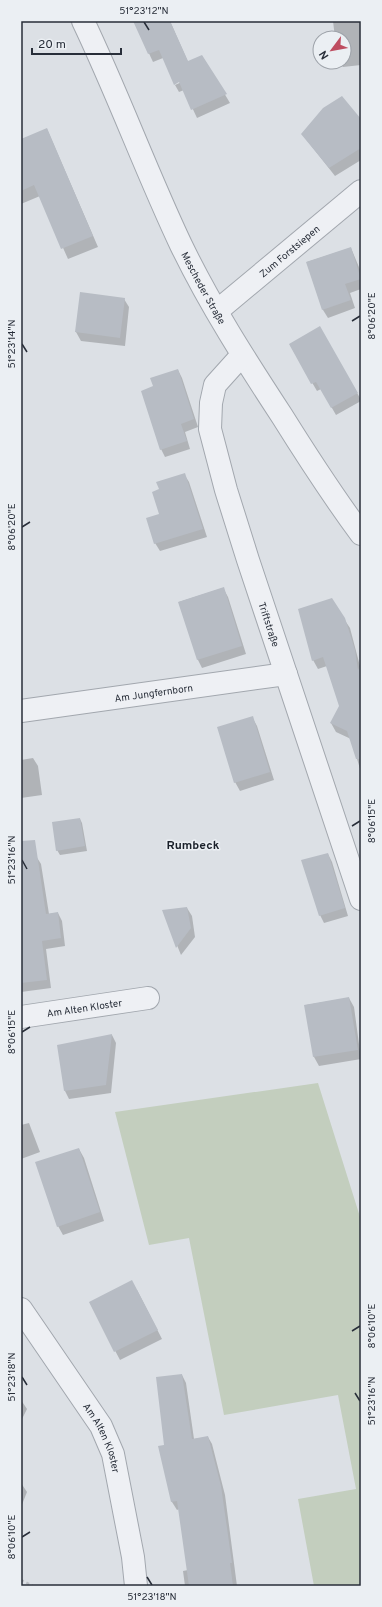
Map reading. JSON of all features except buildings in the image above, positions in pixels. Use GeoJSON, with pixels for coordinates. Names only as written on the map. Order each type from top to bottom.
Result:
{"type":"FeatureCollection","features":[{"type":"Feature","properties":{"kind":"street","name":"Mescheder Straße"},"geometry":{"type":"LineString","coordinates":[[83,21],[148,174],[182,246],[217,311],[242,355],[307,456],[361,534]]}},
{"type":"Feature","properties":{"kind":"street","name":"Zum Forstsiepen"},"geometry":{"type":"LineString","coordinates":[[217,311],[361,191]]}},
{"type":"Feature","properties":{"kind":"street","name":"Triftstraße"},"geometry":{"type":"LineString","coordinates":[[242,355],[215,385],[211,404],[210,429],[226,490],[361,900]]}},
{"type":"Feature","properties":{"kind":"street","name":"Am Jungfernborn"},"geometry":{"type":"LineString","coordinates":[[21,711],[286,674]]}},
{"type":"Feature","properties":{"kind":"street","name":"Am Alten Kloster"},"geometry":{"type":"LineString","coordinates":[[21,1017],[148,998]]}},
{"type":"Feature","properties":{"kind":"street","name":"Am Alten Kloster"},"geometry":{"type":"LineString","coordinates":[[21,1309],[101,1426],[108,1439],[114,1461],[133,1557],[136,1586]]}},
{"type":"Feature","properties":{"kind":"path"},"geometry":{"type":"LineString","coordinates":[[21,1580],[34,1586]]}},
{"type":"Feature","properties":{"kind":"green space"},"geometry":{"type":"Polygon","coordinates":[[[318,1083],[361,1220],[361,1586],[314,1586],[298,1499],[356,1489],[338,1395],[224,1415],[189,1238],[149,1245],[115,1112],[318,1083]]]}},
{"type":"Feature","properties":{"kind":"district","name":"Rumbeck"},"geometry":{"type":"Point","coordinates":[193,845]}}]}
